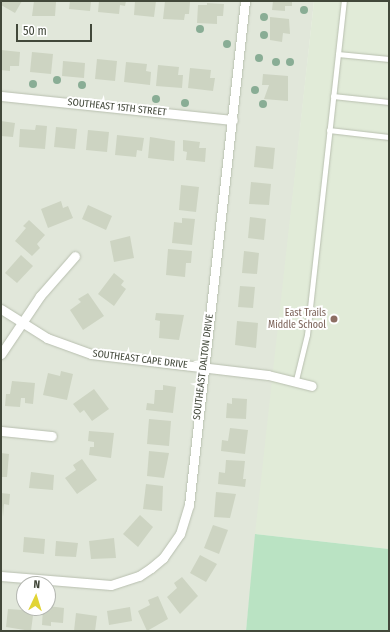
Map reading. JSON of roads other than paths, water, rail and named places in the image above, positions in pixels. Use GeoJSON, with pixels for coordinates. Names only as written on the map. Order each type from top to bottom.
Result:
{"type":"FeatureCollection","features":[{"type":"Feature","properties":{"kind":"street","name":"SOUTHEAST DALTON DRIVE"},"geometry":{"type":"LineString","coordinates":[[1,576],[111,585],[139,576],[163,558],[180,534],[189,505],[245,1]]}},
{"type":"Feature","properties":{"kind":"street","name":"SOUTHEAST 15TH STREET"},"geometry":{"type":"LineString","coordinates":[[1,96],[232,120]]}},
{"type":"Feature","properties":{"kind":"street"},"geometry":{"type":"LineString","coordinates":[[1,354],[40,296],[75,256]]}},
{"type":"Feature","properties":{"kind":"street","name":"SOUTHEAST CAPE DRIVE"},"geometry":{"type":"LineString","coordinates":[[1,309],[22,324],[47,338],[91,354],[296,380],[312,386]]}},
{"type":"Feature","properties":{"kind":"street"},"geometry":{"type":"LineString","coordinates":[[1,431],[52,436]]}},
{"type":"Feature","properties":{"kind":"lane"},"geometry":{"type":"LineString","coordinates":[[296,380],[306,339],[344,1]]}},
{"type":"Feature","properties":{"kind":"lane"},"geometry":{"type":"LineString","coordinates":[[338,54],[389,59]]}},
{"type":"Feature","properties":{"kind":"lane"},"geometry":{"type":"LineString","coordinates":[[333,96],[389,102]]}},
{"type":"Feature","properties":{"kind":"lane"},"geometry":{"type":"LineString","coordinates":[[329,130],[389,137]]}},
{"type":"Feature","properties":{"kind":"place","name":"East Trails Middle School"},"geometry":{"type":"Point","coordinates":[334,319]}}]}
